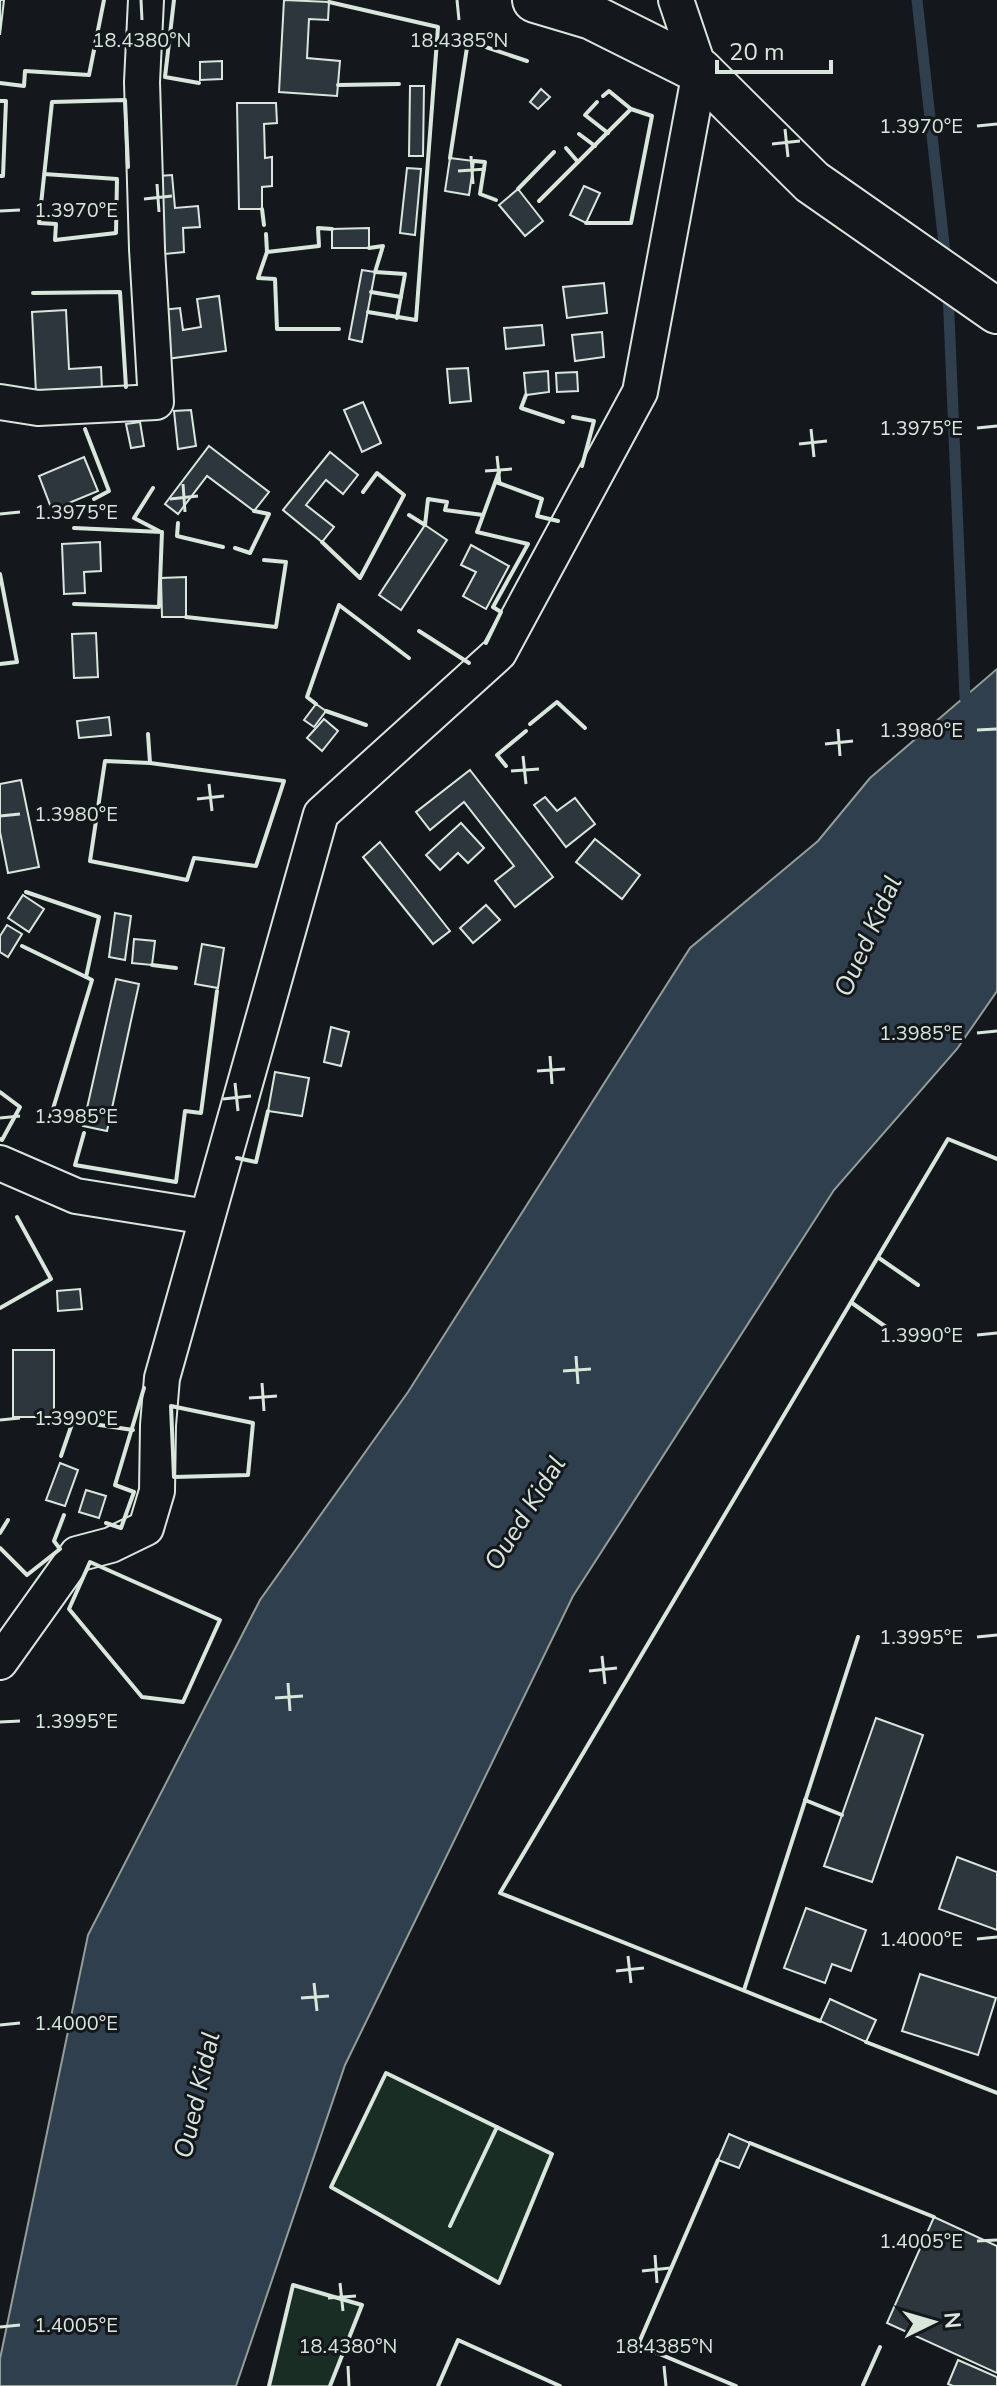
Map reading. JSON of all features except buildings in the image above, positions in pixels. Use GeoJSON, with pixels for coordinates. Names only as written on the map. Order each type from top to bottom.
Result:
{"type":"FeatureCollection","features":[{"type":"Feature","properties":{"kind":"main road"},"geometry":{"type":"LineString","coordinates":[[535,0],[592,17],[700,71],[812,182],[997,311]]}},
{"type":"Feature","properties":{"kind":"street"},"geometry":{"type":"LineString","coordinates":[[0,402],[38,408],[156,402],[142,82],[146,0]]}},
{"type":"Feature","properties":{"kind":"street"},"geometry":{"type":"LineString","coordinates":[[0,1662],[77,1554],[111,1545],[146,1528],[157,1491],[162,1378],[321,814],[499,653],[640,392],[700,71],[676,0]]}},
{"type":"Feature","properties":{"kind":"street"},"geometry":{"type":"LineString","coordinates":[[9,1178],[76,1196],[207,1217]]}},
{"type":"Feature","properties":{"kind":"green space"},"geometry":{"type":"Polygon","coordinates":[[[386,2073],[552,2154],[499,2283],[331,2187],[386,2073]]]}},
{"type":"Feature","properties":{"kind":"green space"},"geometry":{"type":"Polygon","coordinates":[[[293,2285],[362,2305],[330,2386],[269,2386],[293,2285]]]}},
{"type":"Feature","properties":{"kind":"water","name":"Oued Kidal"},"geometry":{"type":"Polygon","coordinates":[[[997,669],[997,991],[957,1049],[834,1190],[573,1596],[345,2065],[236,2386],[0,2386],[0,2359],[88,1935],[260,1600],[408,1392],[690,948],[818,841],[870,778],[997,669]]]}},
{"type":"Feature","properties":{"kind":"waterway"},"geometry":{"type":"LineString","coordinates":[[917,0],[946,262]]}},
{"type":"Feature","properties":{"kind":"waterway"},"geometry":{"type":"LineString","coordinates":[[948,291],[965,698]]}},
{"type":"Feature","properties":{"kind":"wall"},"geometry":{"type":"LineString","coordinates":[[0,83],[24,86],[25,71],[89,75],[104,0]]}},
{"type":"Feature","properties":{"kind":"wall"},"geometry":{"type":"LineString","coordinates":[[174,0],[165,77],[199,83]]}},
{"type":"Feature","properties":{"kind":"wall"},"geometry":{"type":"LineString","coordinates":[[329,2],[438,27],[416,320],[368,312]]}},
{"type":"Feature","properties":{"kind":"wall"},"geometry":{"type":"LineString","coordinates":[[450,158],[468,41],[527,61]]}},
{"type":"Feature","properties":{"kind":"wall"},"geometry":{"type":"LineString","coordinates":[[338,85],[399,84]]}},
{"type":"Feature","properties":{"kind":"wall"},"geometry":{"type":"LineString","coordinates":[[603,96],[609,91],[631,109]]}},
{"type":"Feature","properties":{"kind":"wall"},"geometry":{"type":"LineString","coordinates":[[44,174],[117,179],[116,233],[55,240],[56,224],[39,223],[52,102],[125,100],[128,167]]}},
{"type":"Feature","properties":{"kind":"wall"},"geometry":{"type":"LineString","coordinates":[[0,101],[6,101],[3,176],[0,176]]}},
{"type":"Feature","properties":{"kind":"wall"},"geometry":{"type":"LineString","coordinates":[[597,102],[585,115],[608,133]]}},
{"type":"Feature","properties":{"kind":"wall"},"geometry":{"type":"LineString","coordinates":[[539,201],[631,109],[652,116],[631,223],[586,223]]}},
{"type":"Feature","properties":{"kind":"wall"},"geometry":{"type":"LineString","coordinates":[[579,134],[595,146]]}},
{"type":"Feature","properties":{"kind":"wall"},"geometry":{"type":"LineString","coordinates":[[566,148],[578,162]]}},
{"type":"Feature","properties":{"kind":"wall"},"geometry":{"type":"LineString","coordinates":[[518,189],[554,152]]}},
{"type":"Feature","properties":{"kind":"wall"},"geometry":{"type":"LineString","coordinates":[[474,161],[485,162],[480,194],[496,200]]}},
{"type":"Feature","properties":{"kind":"wall"},"geometry":{"type":"LineString","coordinates":[[262,209],[264,225]]}},
{"type":"Feature","properties":{"kind":"wall"},"geometry":{"type":"LineString","coordinates":[[267,252],[319,246],[318,228],[332,229]]}},
{"type":"Feature","properties":{"kind":"wall"},"geometry":{"type":"LineString","coordinates":[[266,234],[267,252],[258,278],[275,279],[277,329],[339,329]]}},
{"type":"Feature","properties":{"kind":"wall"},"geometry":{"type":"LineString","coordinates":[[369,248],[383,246],[375,272],[405,274],[397,318]]}},
{"type":"Feature","properties":{"kind":"wall"},"geometry":{"type":"LineString","coordinates":[[33,293],[120,292],[126,387]]}},
{"type":"Feature","properties":{"kind":"wall"},"geometry":{"type":"LineString","coordinates":[[371,292],[401,297]]}},
{"type":"Feature","properties":{"kind":"wall"},"geometry":{"type":"LineString","coordinates":[[526,395],[521,408],[563,422]]}},
{"type":"Feature","properties":{"kind":"wall"},"geometry":{"type":"LineString","coordinates":[[573,417],[594,421],[582,466]]}},
{"type":"Feature","properties":{"kind":"wall"},"geometry":{"type":"LineString","coordinates":[[85,429],[109,491],[94,499]]}},
{"type":"Feature","properties":{"kind":"wall"},"geometry":{"type":"LineString","coordinates":[[486,643],[501,612],[493,607],[528,544],[477,532],[499,472]]}},
{"type":"Feature","properties":{"kind":"wall"},"geometry":{"type":"LineString","coordinates":[[322,542],[360,578],[404,495],[377,473],[363,492]]}},
{"type":"Feature","properties":{"kind":"wall"},"geometry":{"type":"LineString","coordinates":[[496,482],[542,499],[537,516],[558,521]]}},
{"type":"Feature","properties":{"kind":"wall"},"geometry":{"type":"LineString","coordinates":[[153,488],[134,518],[159,531]]}},
{"type":"Feature","properties":{"kind":"wall"},"geometry":{"type":"LineString","coordinates":[[409,515],[425,525],[428,499],[447,502],[445,510],[483,515]]}},
{"type":"Feature","properties":{"kind":"wall"},"geometry":{"type":"LineString","coordinates":[[235,548],[250,553],[269,514],[254,511]]}},
{"type":"Feature","properties":{"kind":"wall"},"geometry":{"type":"LineString","coordinates":[[178,523],[177,536],[223,547]]}},
{"type":"Feature","properties":{"kind":"wall"},"geometry":{"type":"LineString","coordinates":[[74,528],[162,532],[159,607],[74,604]]}},
{"type":"Feature","properties":{"kind":"wall"},"geometry":{"type":"LineString","coordinates":[[186,617],[276,627],[286,562],[264,560]]}},
{"type":"Feature","properties":{"kind":"wall"},"geometry":{"type":"LineString","coordinates":[[0,574],[17,662],[0,664]]}},
{"type":"Feature","properties":{"kind":"wall"},"geometry":{"type":"LineString","coordinates":[[316,704],[307,697],[339,605],[409,658]]}},
{"type":"Feature","properties":{"kind":"wall"},"geometry":{"type":"LineString","coordinates":[[419,631],[469,663]]}},
{"type":"Feature","properties":{"kind":"wall"},"geometry":{"type":"LineString","coordinates":[[530,724],[557,702],[585,728]]}},
{"type":"Feature","properties":{"kind":"wall"},"geometry":{"type":"LineString","coordinates":[[326,711],[366,725]]}},
{"type":"Feature","properties":{"kind":"wall"},"geometry":{"type":"LineString","coordinates":[[506,766],[497,755],[526,731]]}},
{"type":"Feature","properties":{"kind":"wall"},"geometry":{"type":"LineString","coordinates":[[148,734],[150,763]]}},
{"type":"Feature","properties":{"kind":"wall"},"geometry":{"type":"LineString","coordinates":[[105,761],[150,763],[284,781],[256,866],[194,858],[187,880],[90,861],[105,761]]}},
{"type":"Feature","properties":{"kind":"wall"},"geometry":{"type":"LineString","coordinates":[[26,892],[99,917],[86,977],[92,980],[49,1122]]}},
{"type":"Feature","properties":{"kind":"wall"},"geometry":{"type":"LineString","coordinates":[[22,946],[86,977]]}},
{"type":"Feature","properties":{"kind":"wall"},"geometry":{"type":"LineString","coordinates":[[152,965],[176,968]]}},
{"type":"Feature","properties":{"kind":"wall"},"geometry":{"type":"LineString","coordinates":[[84,1133],[75,1165],[176,1182],[185,1111],[201,1113],[217,991]]}},
{"type":"Feature","properties":{"kind":"wall"},"geometry":{"type":"LineString","coordinates":[[0,1092],[20,1107],[0,1139]]}},
{"type":"Feature","properties":{"kind":"wall"},"geometry":{"type":"LineString","coordinates":[[237,1158],[256,1162],[268,1111]]}},
{"type":"Feature","properties":{"kind":"wall"},"geometry":{"type":"LineString","coordinates":[[820,2021],[500,1893],[948,1139],[997,1159]]}},
{"type":"Feature","properties":{"kind":"wall"},"geometry":{"type":"LineString","coordinates":[[0,1308],[51,1279],[17,1217]]}},
{"type":"Feature","properties":{"kind":"wall"},"geometry":{"type":"LineString","coordinates":[[879,1258],[918,1285]]}},
{"type":"Feature","properties":{"kind":"wall"},"geometry":{"type":"LineString","coordinates":[[852,1303],[886,1327]]}},
{"type":"Feature","properties":{"kind":"wall"},"geometry":{"type":"LineString","coordinates":[[106,1523],[121,1528],[134,1492],[115,1485],[144,1388]]}},
{"type":"Feature","properties":{"kind":"wall"},"geometry":{"type":"LineString","coordinates":[[171,1406],[253,1423],[248,1475],[174,1477],[171,1406]]}},
{"type":"Feature","properties":{"kind":"wall"},"geometry":{"type":"LineString","coordinates":[[61,1456],[73,1421],[133,1430]]}},
{"type":"Feature","properties":{"kind":"wall"},"geometry":{"type":"LineString","coordinates":[[0,1548],[27,1575],[60,1549],[54,1541],[64,1515]]}},
{"type":"Feature","properties":{"kind":"wall"},"geometry":{"type":"LineString","coordinates":[[0,1533],[8,1520]]}},
{"type":"Feature","properties":{"kind":"wall"},"geometry":{"type":"LineString","coordinates":[[90,1562],[220,1620],[183,1702],[142,1697],[69,1609],[90,1562]]}},
{"type":"Feature","properties":{"kind":"wall"},"geometry":{"type":"LineString","coordinates":[[744,1990],[858,1637]]}},
{"type":"Feature","properties":{"kind":"wall"},"geometry":{"type":"LineString","coordinates":[[805,1800],[842,1815]]}},
{"type":"Feature","properties":{"kind":"wall"},"geometry":{"type":"LineString","coordinates":[[866,2042],[997,2093]]}},
{"type":"Feature","properties":{"kind":"wall"},"geometry":{"type":"LineString","coordinates":[[386,2073],[552,2154],[499,2283],[331,2187],[386,2073]]}},
{"type":"Feature","properties":{"kind":"wall"},"geometry":{"type":"LineString","coordinates":[[450,2226],[497,2127]]}},
{"type":"Feature","properties":{"kind":"wall"},"geometry":{"type":"LineString","coordinates":[[750,2143],[934,2217]]}},
{"type":"Feature","properties":{"kind":"wall"},"geometry":{"type":"LineString","coordinates":[[718,2160],[638,2345],[736,2386]]}},
{"type":"Feature","properties":{"kind":"wall"},"geometry":{"type":"LineString","coordinates":[[269,2386],[293,2285],[362,2305],[330,2386]]}},
{"type":"Feature","properties":{"kind":"wall"},"geometry":{"type":"LineString","coordinates":[[438,2386],[458,2340],[560,2386]]}},
{"type":"Feature","properties":{"kind":"wall"},"geometry":{"type":"LineString","coordinates":[[863,2385],[880,2347]]}}]}
